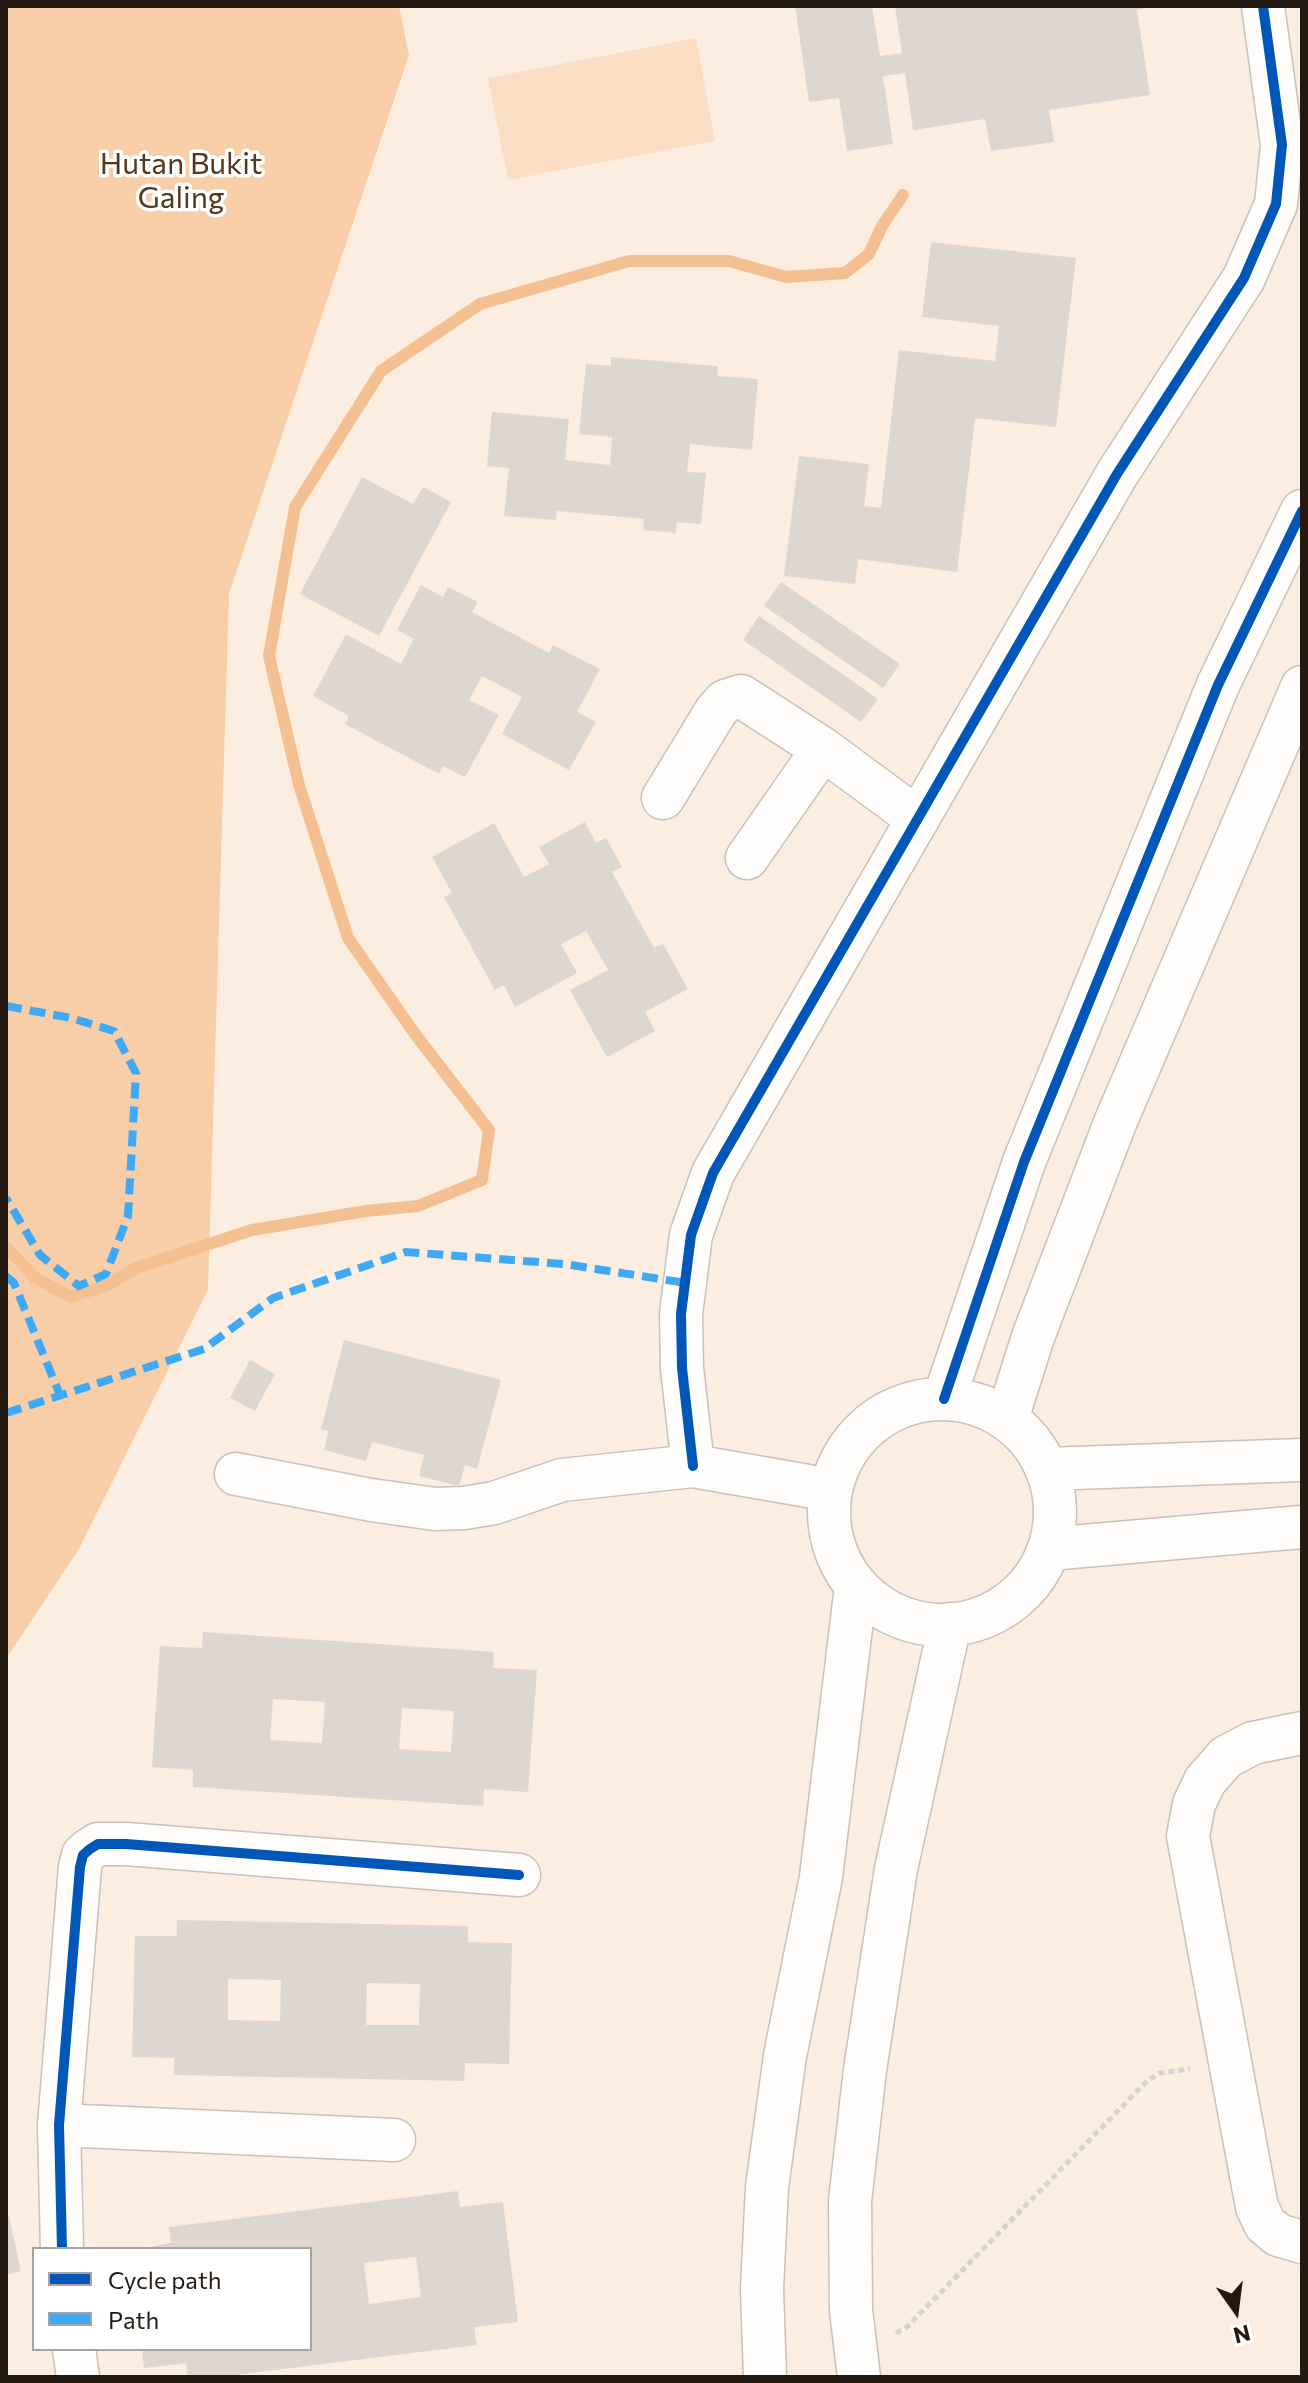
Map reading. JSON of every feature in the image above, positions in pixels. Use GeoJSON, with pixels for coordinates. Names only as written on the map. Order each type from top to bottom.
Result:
{"type":"FeatureCollection","features":[{"type":"Feature","properties":{"kind":"street"},"geometry":{"type":"LineString","coordinates":[[693,1466],[682,1368],[681,1314],[691,1235],[713,1173],[1117,474],[1244,278],[1276,204],[1282,145],[1263,6]]}},
{"type":"Feature","properties":{"kind":"street"},"geometry":{"type":"LineString","coordinates":[[944,1399],[1030,1148],[1218,685],[1302,511]]}},
{"type":"Feature","properties":{"kind":"street"},"geometry":{"type":"LineString","coordinates":[[1007,1419],[1033,1337],[1115,1123],[1302,687]]}},
{"type":"Feature","properties":{"kind":"street"},"geometry":{"type":"LineString","coordinates":[[663,798],[716,711],[732,697],[741,696],[823,749],[918,819]]}},
{"type":"Feature","properties":{"kind":"street"},"geometry":{"type":"LineString","coordinates":[[747,858],[823,749]]}},
{"type":"Feature","properties":{"kind":"street"},"geometry":{"type":"LineString","coordinates":[[944,1399],[966,1401],[1007,1419],[1031,1441],[1047,1469],[1055,1495],[1055,1522],[1049,1549],[1038,1572],[1021,1593],[976,1619],[950,1624],[924,1623],[899,1616],[876,1604],[856,1586],[842,1565],[832,1541],[828,1515],[838,1465],[852,1442],[871,1424],[893,1410],[917,1401],[944,1399]]}},
{"type":"Feature","properties":{"kind":"street"},"geometry":{"type":"LineString","coordinates":[[1047,1469],[1302,1460]]}},
{"type":"Feature","properties":{"kind":"street"},"geometry":{"type":"LineString","coordinates":[[236,1474],[435,1509],[494,1503],[562,1480],[693,1466],[831,1490]]}},
{"type":"Feature","properties":{"kind":"street"},"geometry":{"type":"LineString","coordinates":[[1049,1549],[1302,1527]]}},
{"type":"Feature","properties":{"kind":"street"},"geometry":{"type":"LineString","coordinates":[[765,2377],[762,2289],[767,2187],[785,2056],[821,1877],[856,1586]]}},
{"type":"Feature","properties":{"kind":"street"},"geometry":{"type":"LineString","coordinates":[[857,2362],[851,2310],[850,2201],[865,2070],[896,1869],[950,1624]]}},
{"type":"Feature","properties":{"kind":"street"},"geometry":{"type":"LineString","coordinates":[[1302,1733],[1253,1743],[1226,1757],[1205,1781],[1194,1804],[1188,1836],[1257,2207],[1265,2224],[1278,2235],[1302,2242]]}},
{"type":"Feature","properties":{"kind":"street"},"geometry":{"type":"LineString","coordinates":[[62,2247],[59,2125],[83,1855],[98,1844],[126,1844],[519,1875]]}},
{"type":"Feature","properties":{"kind":"street"},"geometry":{"type":"LineString","coordinates":[[59,2125],[394,2140]]}},
{"type":"Feature","properties":{"kind":"street"},"geometry":{"type":"LineString","coordinates":[[74,2351],[78,2377]]}},
{"type":"Feature","properties":{"kind":"path"},"geometry":{"type":"LineString","coordinates":[[857,2362],[907,2327],[1148,2080],[1160,2073],[1231,2062]]}},
{"type":"Feature","properties":{"kind":"shaded area"},"geometry":{"type":"Polygon","coordinates":[[[399,6],[1302,6],[1302,2377],[6,2377],[6,1659],[79,1549],[208,1290],[229,594],[409,55],[399,6]]]}},
{"type":"Feature","properties":{"kind":"shaded area"},"geometry":{"type":"Polygon","coordinates":[[[696,38],[715,141],[508,180],[488,78],[696,38]]]}},
{"type":"Feature","properties":{"kind":"green space","name":"Hutan Bukit Galing"},"geometry":{"type":"Polygon","coordinates":[[[6,6],[399,6],[409,55],[229,594],[208,1290],[79,1549],[6,1659],[6,6]]]}},
{"type":"Feature","properties":{"kind":"building"},"geometry":{"type":"Polygon","coordinates":[[[795,6],[872,6],[880,56],[902,53],[895,6],[1153,6],[1137,10],[1150,95],[1049,110],[1054,142],[991,151],[985,119],[913,130],[905,73],[883,76],[893,144],[847,151],[839,98],[809,102],[795,6]]]}},
{"type":"Feature","properties":{"kind":"building"},"geometry":{"type":"Polygon","coordinates":[[[931,242],[1076,258],[1056,427],[975,418],[957,572],[858,559],[855,584],[784,576],[799,456],[869,464],[864,506],[881,508],[899,350],[995,361],[999,326],[922,317],[931,242]]]}},
{"type":"Feature","properties":{"kind":"building"},"geometry":{"type":"Polygon","coordinates":[[[611,357],[718,366],[717,376],[758,379],[752,450],[690,444],[687,472],[706,473],[701,524],[677,522],[676,533],[643,530],[644,519],[557,511],[556,520],[504,516],[509,468],[487,466],[492,412],[569,419],[565,460],[610,465],[612,437],[579,434],[586,364],[611,366],[611,357]]]}},
{"type":"Feature","properties":{"kind":"building"},"geometry":{"type":"Polygon","coordinates":[[[362,477],[413,504],[423,487],[451,502],[379,636],[300,594],[362,477]]]}},
{"type":"Feature","properties":{"kind":"building"},"geometry":{"type":"Polygon","coordinates":[[[781,582],[900,664],[883,688],[764,606],[781,582]]]}},
{"type":"Feature","properties":{"kind":"building"},"geometry":{"type":"Polygon","coordinates":[[[421,585],[443,597],[448,587],[478,602],[472,612],[549,653],[553,645],[600,669],[577,712],[596,722],[569,770],[502,734],[522,697],[482,676],[469,700],[499,715],[465,777],[443,766],[439,774],[345,724],[349,716],[313,696],[346,634],[401,664],[414,639],[397,630],[421,585]]]}},
{"type":"Feature","properties":{"kind":"building"},"geometry":{"type":"Polygon","coordinates":[[[759,616],[878,699],[861,722],[743,640],[759,616]]]}},
{"type":"Feature","properties":{"kind":"building"},"geometry":{"type":"Polygon","coordinates":[[[585,822],[596,843],[606,838],[622,867],[612,872],[654,948],[663,944],[688,989],[645,1012],[655,1031],[607,1057],[570,990],[608,970],[586,931],[561,944],[577,973],[515,1007],[504,985],[495,990],[444,897],[452,893],[432,857],[494,823],[524,877],[549,864],[539,847],[585,822]]]}},
{"type":"Feature","properties":{"kind":"building"},"geometry":{"type":"Polygon","coordinates":[[[344,1340],[501,1380],[477,1469],[465,1465],[459,1486],[419,1476],[424,1455],[372,1442],[366,1461],[324,1450],[328,1431],[321,1429],[344,1340]]]}},
{"type":"Feature","properties":{"kind":"building"},"geometry":{"type":"Polygon","coordinates":[[[250,1360],[275,1374],[255,1411],[230,1398],[250,1360]]]}},
{"type":"Feature","properties":{"kind":"building"},"geometry":{"type":"Polygon","coordinates":[[[203,1632],[494,1652],[493,1668],[537,1670],[528,1792],[484,1789],[483,1806],[193,1787],[193,1770],[152,1767],[160,1646],[202,1648],[203,1632]],[[273,1699],[270,1740],[322,1743],[325,1702],[273,1699]],[[402,1708],[399,1749],[451,1752],[454,1711],[402,1708]]]}},
{"type":"Feature","properties":{"kind":"building"},"geometry":{"type":"Polygon","coordinates":[[[177,1920],[468,1926],[468,1942],[512,1943],[509,2064],[465,2063],[464,2081],[174,2075],[174,2058],[132,2057],[135,1936],[177,1936],[177,1920]],[[228,1979],[228,2020],[280,2021],[281,1980],[228,1979]],[[367,1983],[366,2025],[419,2025],[420,1984],[367,1983]]]}},
{"type":"Feature","properties":{"kind":"building"},"geometry":{"type":"Polygon","coordinates":[[[458,2191],[460,2207],[503,2202],[518,2322],[474,2327],[477,2345],[218,2377],[187,2377],[186,2363],[144,2368],[142,2351],[312,2351],[312,2247],[148,2247],[171,2243],[169,2227],[458,2191]],[[416,2257],[364,2263],[369,2304],[421,2297],[416,2257]]]}},
{"type":"Feature","properties":{"kind":"building"},"geometry":{"type":"Polygon","coordinates":[[[6,2204],[21,2271],[6,2275],[6,2204]]]}},
{"type":"Feature","properties":{"kind":"waterway"},"geometry":{"type":"LineString","coordinates":[[6,1247],[34,1277],[70,1297],[108,1285],[136,1268],[252,1230],[366,1211],[418,1206],[482,1180],[489,1130],[415,1034],[348,938],[299,785],[269,656],[295,507],[381,371],[480,304],[629,261],[729,261],[786,277],[845,273],[869,254],[882,226],[903,195]]}},
{"type":"Feature","properties":{"kind":"marked path"},"geometry":{"type":"LineString","coordinates":[[6,1006],[71,1018],[114,1031],[136,1073],[128,1216],[106,1274],[79,1286],[40,1255],[6,1198]]}},
{"type":"Feature","properties":{"kind":"marked path"},"geometry":{"type":"LineString","coordinates":[[6,1413],[204,1349],[273,1298],[406,1252],[564,1264],[686,1283]]}},
{"type":"Feature","properties":{"kind":"marked path"},"geometry":{"type":"LineString","coordinates":[[6,1276],[14,1283],[60,1395]]}},
{"type":"Feature","properties":{"kind":"cycle path"},"geometry":{"type":"LineString","coordinates":[[693,1466],[682,1368],[681,1314],[691,1235],[713,1173],[1117,474],[1244,278],[1276,204],[1282,145],[1263,6]]}},
{"type":"Feature","properties":{"kind":"cycle path"},"geometry":{"type":"LineString","coordinates":[[944,1399],[1024,1162],[1218,685],[1302,511]]}},
{"type":"Feature","properties":{"kind":"cycle path"},"geometry":{"type":"LineString","coordinates":[[62,2247],[59,2125],[80,1867],[83,1855],[90,1849],[98,1844],[126,1844],[519,1875]]}}]}
